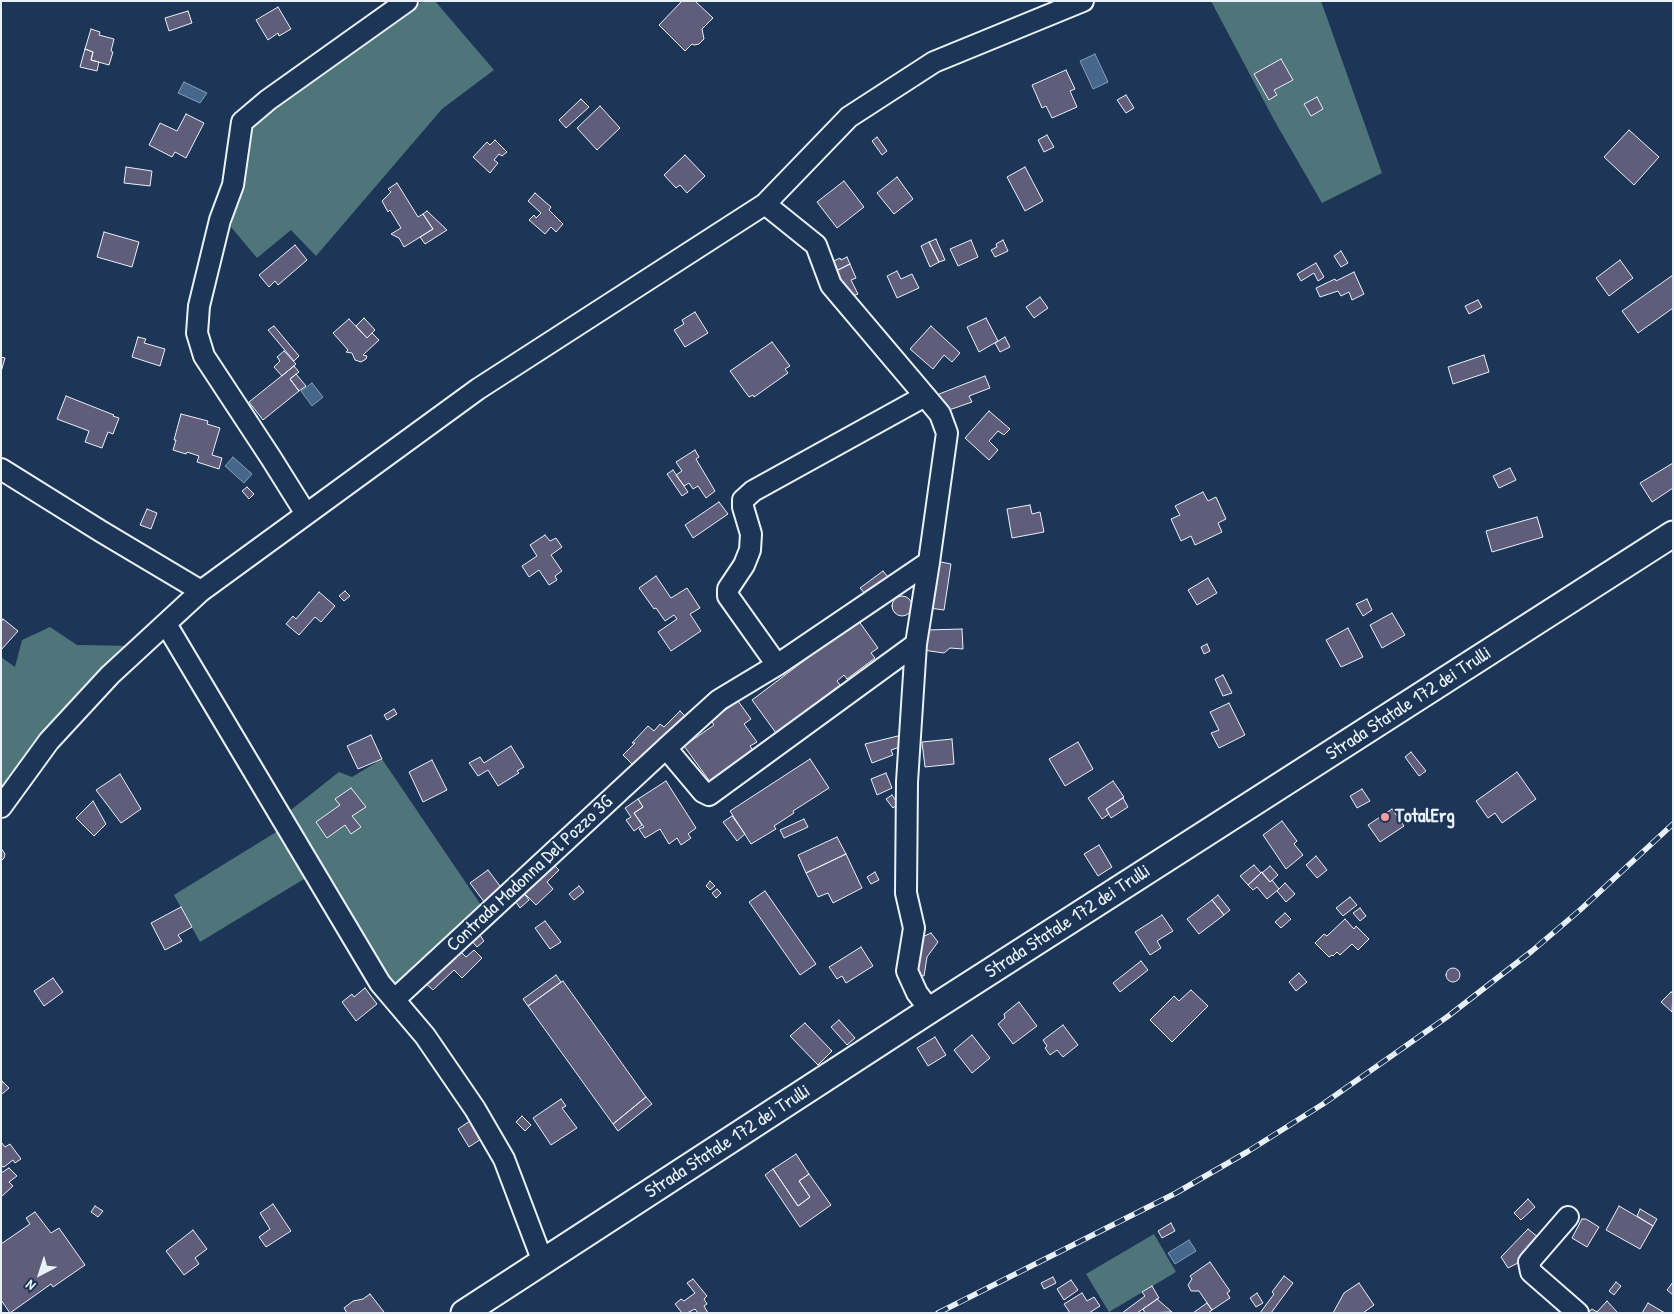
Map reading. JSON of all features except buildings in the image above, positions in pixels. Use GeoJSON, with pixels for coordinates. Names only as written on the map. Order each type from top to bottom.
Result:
{"type":"FeatureCollection","features":[{"type":"Feature","properties":{"kind":"main road","name":"Strada Statale 172 dei Trulli"},"geometry":{"type":"LineString","coordinates":[[464,1313],[930,1010],[1673,534]]}},
{"type":"Feature","properties":{"kind":"street"},"geometry":{"type":"LineString","coordinates":[[306,514],[204,356],[198,333],[199,306],[220,220],[233,185],[242,122],[268,100],[407,1]]}},
{"type":"Feature","properties":{"kind":"street"},"geometry":{"type":"LineString","coordinates":[[1,807],[49,741],[110,675],[201,591],[478,389],[765,204],[849,117],[934,62],[1083,1]]}},
{"type":"Feature","properties":{"kind":"street"},"geometry":{"type":"LineString","coordinates":[[765,204],[816,245],[831,285],[940,414],[947,433],[916,644],[908,782],[906,893],[914,928],[907,971],[917,993],[930,1010]]}},
{"type":"Feature","properties":{"kind":"street"},"geometry":{"type":"LineString","coordinates":[[777,665],[728,596],[728,589],[744,565],[750,550],[751,534],[743,507],[743,500],[753,491],[925,396]]}},
{"type":"Feature","properties":{"kind":"street"},"geometry":{"type":"LineString","coordinates":[[1,469],[201,591]]}},
{"type":"Feature","properties":{"kind":"street","name":"Contrada Madonna Del Pozzo 3G"},"geometry":{"type":"LineString","coordinates":[[395,999],[719,700],[777,665],[929,562]]}},
{"type":"Feature","properties":{"kind":"street"},"geometry":{"type":"LineString","coordinates":[[166,624],[380,983],[424,1036],[476,1109],[504,1159],[543,1262]]}},
{"type":"Feature","properties":{"kind":"street"},"geometry":{"type":"LineString","coordinates":[[666,748],[703,792],[709,795],[916,644]]}},
{"type":"Feature","properties":{"kind":"street"},"geometry":{"type":"LineString","coordinates":[[1568,1217],[1529,1262],[1531,1272],[1576,1312]]}},
{"type":"Feature","properties":{"kind":"green space"},"geometry":{"type":"Polygon","coordinates":[[[423,1],[435,1],[494,70],[442,109],[316,256],[291,230],[257,258],[231,227],[251,130],[266,111],[423,1]]]}},
{"type":"Feature","properties":{"kind":"green space"},"geometry":{"type":"Polygon","coordinates":[[[1211,1],[1321,1],[1382,173],[1322,203],[1274,120],[1211,1]]]}},
{"type":"Feature","properties":{"kind":"green space"},"geometry":{"type":"Polygon","coordinates":[[[50,627],[77,645],[136,646],[1,800],[1,657],[15,667],[22,640],[50,627]]]}},
{"type":"Feature","properties":{"kind":"green space"},"geometry":{"type":"Polygon","coordinates":[[[382,759],[485,911],[393,991],[309,876],[200,942],[174,895],[281,829],[287,813],[339,772],[352,777],[382,759]]]}},
{"type":"Feature","properties":{"kind":"green space"},"geometry":{"type":"Polygon","coordinates":[[[1154,1234],[1176,1272],[1109,1312],[1086,1274],[1154,1234]]]}},
{"type":"Feature","properties":{"kind":"water"},"geometry":{"type":"Polygon","coordinates":[[[1095,54],[1108,82],[1093,89],[1080,61],[1095,54]]]}},
{"type":"Feature","properties":{"kind":"water"},"geometry":{"type":"Polygon","coordinates":[[[184,82],[207,93],[200,103],[178,93],[184,82]]]}},
{"type":"Feature","properties":{"kind":"water"},"geometry":{"type":"Polygon","coordinates":[[[312,383],[323,397],[312,406],[301,391],[312,383]]]}},
{"type":"Feature","properties":{"kind":"water"},"geometry":{"type":"Polygon","coordinates":[[[233,457],[252,474],[244,483],[225,466],[233,457]]]}},
{"type":"Feature","properties":{"kind":"water"},"geometry":{"type":"Polygon","coordinates":[[[1189,1240],[1196,1251],[1175,1264],[1168,1253],[1189,1240]]]}},
{"type":"Feature","properties":{"kind":"railway"},"geometry":{"type":"LineString","coordinates":[[938,1313],[1176,1193],[1247,1152],[1323,1104],[1447,1017],[1532,951],[1580,910],[1673,824]]}},
{"type":"Feature","properties":{"kind":"place","name":"TotalErg"},"geometry":{"type":"Point","coordinates":[1385,817]}}]}
